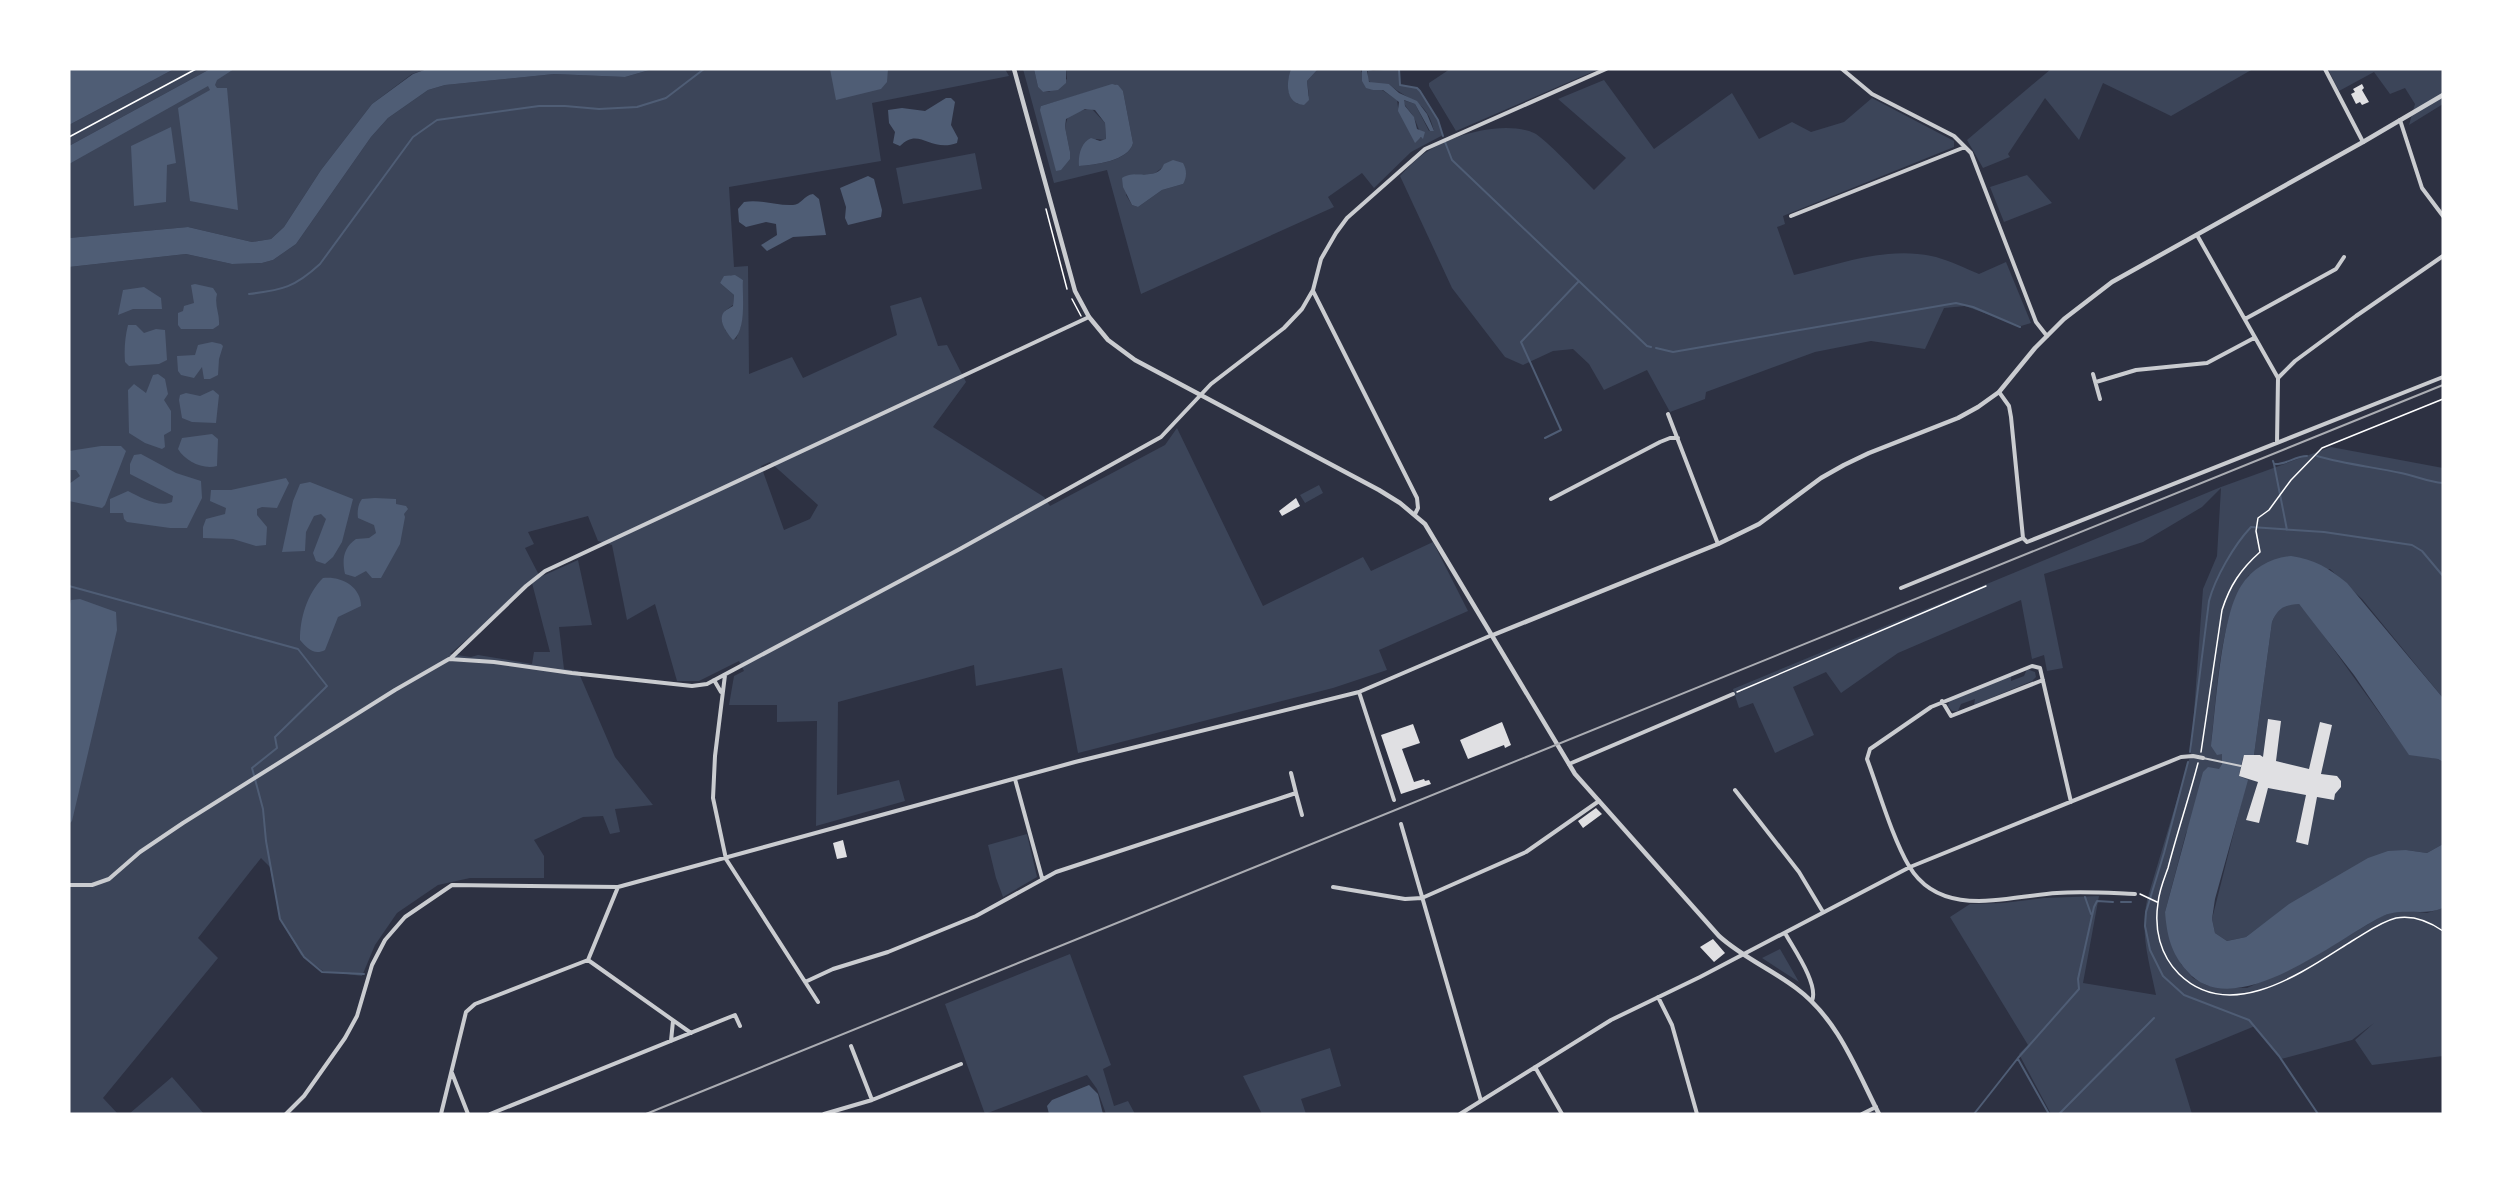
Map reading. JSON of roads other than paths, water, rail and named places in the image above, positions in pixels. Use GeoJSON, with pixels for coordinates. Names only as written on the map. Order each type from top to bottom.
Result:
{"type":"FeatureCollection","features":[{"type":"Feature","properties":{"kind":"street"},"geometry":{"type":"LineString","coordinates":[[1014,69],[1069,276],[1089,317],[1108,340],[1135,360],[1378,490],[1415,514],[1434,535],[1569,764],[1599,801],[1712,927],[1742,955],[1780,977],[1812,1001],[1843,1041],[1879,1114]]}},
{"type":"Feature","properties":{"kind":"street"},"geometry":{"type":"LineString","coordinates":[[449,659],[495,662],[583,675],[692,686],[707,684],[947,556],[1161,437],[1211,384],[1284,328],[1302,309],[1312,290],[1321,259],[1336,232],[1347,218],[1425,149],[1606,69]]}},
{"type":"Feature","properties":{"kind":"street"},"geometry":{"type":"LineString","coordinates":[[1842,69],[1872,94],[1944,130],[1965,147],[1975,163],[2036,322],[2047,336]]}},
{"type":"Feature","properties":{"kind":"street"},"geometry":{"type":"LineString","coordinates":[[2325,69],[2362,142]]}},
{"type":"Feature","properties":{"kind":"street"},"geometry":{"type":"LineString","coordinates":[[286,1114],[314,1083],[345,1038],[357,1016],[378,951],[395,927],[423,903],[452,885],[618,888],[1076,762],[1359,692],[1718,544],[1759,524],[1814,483],[1844,465],[1958,418],[1999,392],[2047,336],[2084,301],[2112,282],[2443,95]]}},
{"type":"Feature","properties":{"kind":"street"},"geometry":{"type":"LineString","coordinates":[[2400,120],[2422,188],[2443,216]]}},
{"type":"Feature","properties":{"kind":"street"},"geometry":{"type":"LineString","coordinates":[[1791,216],[1965,147]]}},
{"type":"Feature","properties":{"kind":"street"},"geometry":{"type":"LineString","coordinates":[[2197,235],[2278,378],[2277,443]]}},
{"type":"Feature","properties":{"kind":"street"},"geometry":{"type":"LineString","coordinates":[[2278,378],[2295,362],[2356,316],[2443,256]]}},
{"type":"Feature","properties":{"kind":"street"},"geometry":{"type":"LineString","coordinates":[[2245,320],[2336,269],[2344,257]]}},
{"type":"Feature","properties":{"kind":"street"},"geometry":{"type":"LineString","coordinates":[[1312,290],[1417,498],[1418,508],[1415,514]]}},
{"type":"Feature","properties":{"kind":"street"},"geometry":{"type":"LineString","coordinates":[[69,885],[93,885],[109,879],[140,852],[395,690],[449,659],[545,571],[1089,317]]}},
{"type":"Feature","properties":{"kind":"street"},"geometry":{"type":"LineString","coordinates":[[2096,382],[2136,369],[2207,363],[2254,339]]}},
{"type":"Feature","properties":{"kind":"street"},"geometry":{"type":"LineString","coordinates":[[2093,374],[2100,399]]}},
{"type":"Feature","properties":{"kind":"street"},"geometry":{"type":"LineString","coordinates":[[1999,392],[2009,406],[2023,538],[2027,542],[2443,377]]}},
{"type":"Feature","properties":{"kind":"street"},"geometry":{"type":"LineString","coordinates":[[1668,414],[1718,544]]}},
{"type":"Feature","properties":{"kind":"street"},"geometry":{"type":"LineString","coordinates":[[1551,499],[1660,442],[1678,438]]}},
{"type":"Feature","properties":{"kind":"street"},"geometry":{"type":"LineString","coordinates":[[1901,588],[2023,538]]}},
{"type":"Feature","properties":{"kind":"street"},"geometry":{"type":"LineString","coordinates":[[2071,802],[2044,680],[2040,668],[2032,666],[1942,701],[1909,721],[1867,753],[1867,759],[1910,867],[1929,888],[1976,902],[2060,892],[2135,894]]}},
{"type":"Feature","properties":{"kind":"street"},"geometry":{"type":"LineString","coordinates":[[725,674],[713,798],[726,859],[756,909],[818,1002]]}},
{"type":"Feature","properties":{"kind":"street"},"geometry":{"type":"LineString","coordinates":[[714,680],[722,693]]}},
{"type":"Feature","properties":{"kind":"street"},"geometry":{"type":"LineString","coordinates":[[1942,701],[1951,716],[2044,680]]}},
{"type":"Feature","properties":{"kind":"street"},"geometry":{"type":"LineString","coordinates":[[1359,692],[1394,800]]}},
{"type":"Feature","properties":{"kind":"street"},"geometry":{"type":"LineString","coordinates":[[1569,764],[1733,694]]}},
{"type":"Feature","properties":{"kind":"street"},"geometry":{"type":"LineString","coordinates":[[1460,1114],[1598,1027],[1910,867],[2181,757],[2201,758]]}},
{"type":"Feature","properties":{"kind":"street"},"geometry":{"type":"LineString","coordinates":[[1291,773],[1302,815]]}},
{"type":"Feature","properties":{"kind":"street"},"geometry":{"type":"LineString","coordinates":[[1015,779],[1042,878]]}},
{"type":"Feature","properties":{"kind":"street"},"geometry":{"type":"LineString","coordinates":[[1735,790],[1799,872],[1823,912]]}},
{"type":"Feature","properties":{"kind":"street"},"geometry":{"type":"LineString","coordinates":[[805,982],[844,965],[888,952],[976,916],[1042,878],[1296,793]]}},
{"type":"Feature","properties":{"kind":"street"},"geometry":{"type":"LineString","coordinates":[[1333,887],[1396,898],[1422,898],[1526,852],[1599,801]]}},
{"type":"Feature","properties":{"kind":"street"},"geometry":{"type":"LineString","coordinates":[[1401,824],[1481,1101]]}},
{"type":"Feature","properties":{"kind":"street"},"geometry":{"type":"LineString","coordinates":[[441,1114],[466,1012],[474,1004],[588,960],[618,888]]}},
{"type":"Feature","properties":{"kind":"street"},"geometry":{"type":"LineString","coordinates":[[1785,933],[1813,986],[1812,1001]]}},
{"type":"Feature","properties":{"kind":"street"},"geometry":{"type":"LineString","coordinates":[[588,960],[691,1033]]}},
{"type":"Feature","properties":{"kind":"street"},"geometry":{"type":"LineString","coordinates":[[1658,997],[1672,1025],[1697,1114]]}},
{"type":"Feature","properties":{"kind":"street"},"geometry":{"type":"LineString","coordinates":[[490,1114],[735,1015],[740,1026]]}},
{"type":"Feature","properties":{"kind":"street"},"geometry":{"type":"LineString","coordinates":[[671,1041],[673,1021]]}},
{"type":"Feature","properties":{"kind":"street"},"geometry":{"type":"LineString","coordinates":[[851,1046],[872,1100]]}},
{"type":"Feature","properties":{"kind":"street"},"geometry":{"type":"LineString","coordinates":[[824,1114],[872,1100],[962,1064]]}},
{"type":"Feature","properties":{"kind":"street"},"geometry":{"type":"LineString","coordinates":[[1535,1067],[1562,1114]]}},
{"type":"Feature","properties":{"kind":"street"},"geometry":{"type":"LineString","coordinates":[[452,1071],[468,1114]]}},
{"type":"Feature","properties":{"kind":"street"},"geometry":{"type":"LineString","coordinates":[[1862,1114],[1876,1107]]}},
{"type":"Feature","properties":{"kind":"lane"},"geometry":{"type":"LineString","coordinates":[[2201,758],[2241,766]]}},
{"type":"Feature","properties":{"kind":"waterway"},"geometry":{"type":"LineString","coordinates":[[249,294],[271,291],[296,283],[320,264],[413,137],[437,120],[539,106],[599,109],[637,107],[666,98],[704,69]]}},
{"type":"Feature","properties":{"kind":"waterway"},"geometry":{"type":"LineString","coordinates":[[1399,69],[1400,85],[1417,88],[1420,91],[1438,120],[1443,136]]}},
{"type":"Feature","properties":{"kind":"waterway"},"geometry":{"type":"LineString","coordinates":[[1445,142],[1452,160],[1647,346],[1651,347]]}},
{"type":"Feature","properties":{"kind":"waterway"},"geometry":{"type":"LineString","coordinates":[[1545,438],[1561,430],[1521,342],[1578,282]]}},
{"type":"Feature","properties":{"kind":"waterway"},"geometry":{"type":"LineString","coordinates":[[1656,348],[1673,352],[1956,303],[1973,307],[2020,327]]}},
{"type":"Feature","properties":{"kind":"waterway"},"geometry":{"type":"LineString","coordinates":[[2273,461],[2274,464],[2278,464],[2307,456]]}},
{"type":"Feature","properties":{"kind":"waterway"},"geometry":{"type":"LineString","coordinates":[[2317,456],[2443,483]]}},
{"type":"Feature","properties":{"kind":"waterway"},"geometry":{"type":"LineString","coordinates":[[2274,464],[2287,530]]}},
{"type":"Feature","properties":{"kind":"waterway"},"geometry":{"type":"LineString","coordinates":[[2190,752],[2209,601],[2226,562],[2251,527],[2324,532],[2412,545],[2422,551],[2443,576]]}},
{"type":"Feature","properties":{"kind":"waterway"},"geometry":{"type":"LineString","coordinates":[[69,586],[298,649],[327,686],[275,737],[277,748],[252,768],[263,809],[266,841],[280,919],[304,957],[322,972],[364,974]]}},
{"type":"Feature","properties":{"kind":"waterway"},"geometry":{"type":"LineString","coordinates":[[2188,762],[2146,912],[2145,926],[2150,950],[2163,976],[2184,995],[2249,1020],[2279,1056],[2318,1114]]}},
{"type":"Feature","properties":{"kind":"waterway"},"geometry":{"type":"LineString","coordinates":[[2085,897],[2091,914]]}},
{"type":"Feature","properties":{"kind":"waterway"},"geometry":{"type":"LineString","coordinates":[[1974,1114],[2018,1058],[2079,989],[2078,979],[2094,907],[2097,901],[2113,902]]}},
{"type":"Feature","properties":{"kind":"waterway"},"geometry":{"type":"LineString","coordinates":[[2121,902],[2131,902]]}},
{"type":"Feature","properties":{"kind":"waterway"},"geometry":{"type":"LineString","coordinates":[[2059,1114],[2154,1018]]}},
{"type":"Feature","properties":{"kind":"waterway"},"geometry":{"type":"LineString","coordinates":[[2018,1059],[2049,1114]]}},
{"type":"Feature","properties":{"kind":"railway"},"geometry":{"type":"LineString","coordinates":[[646,1114],[2443,385]]}}]}
